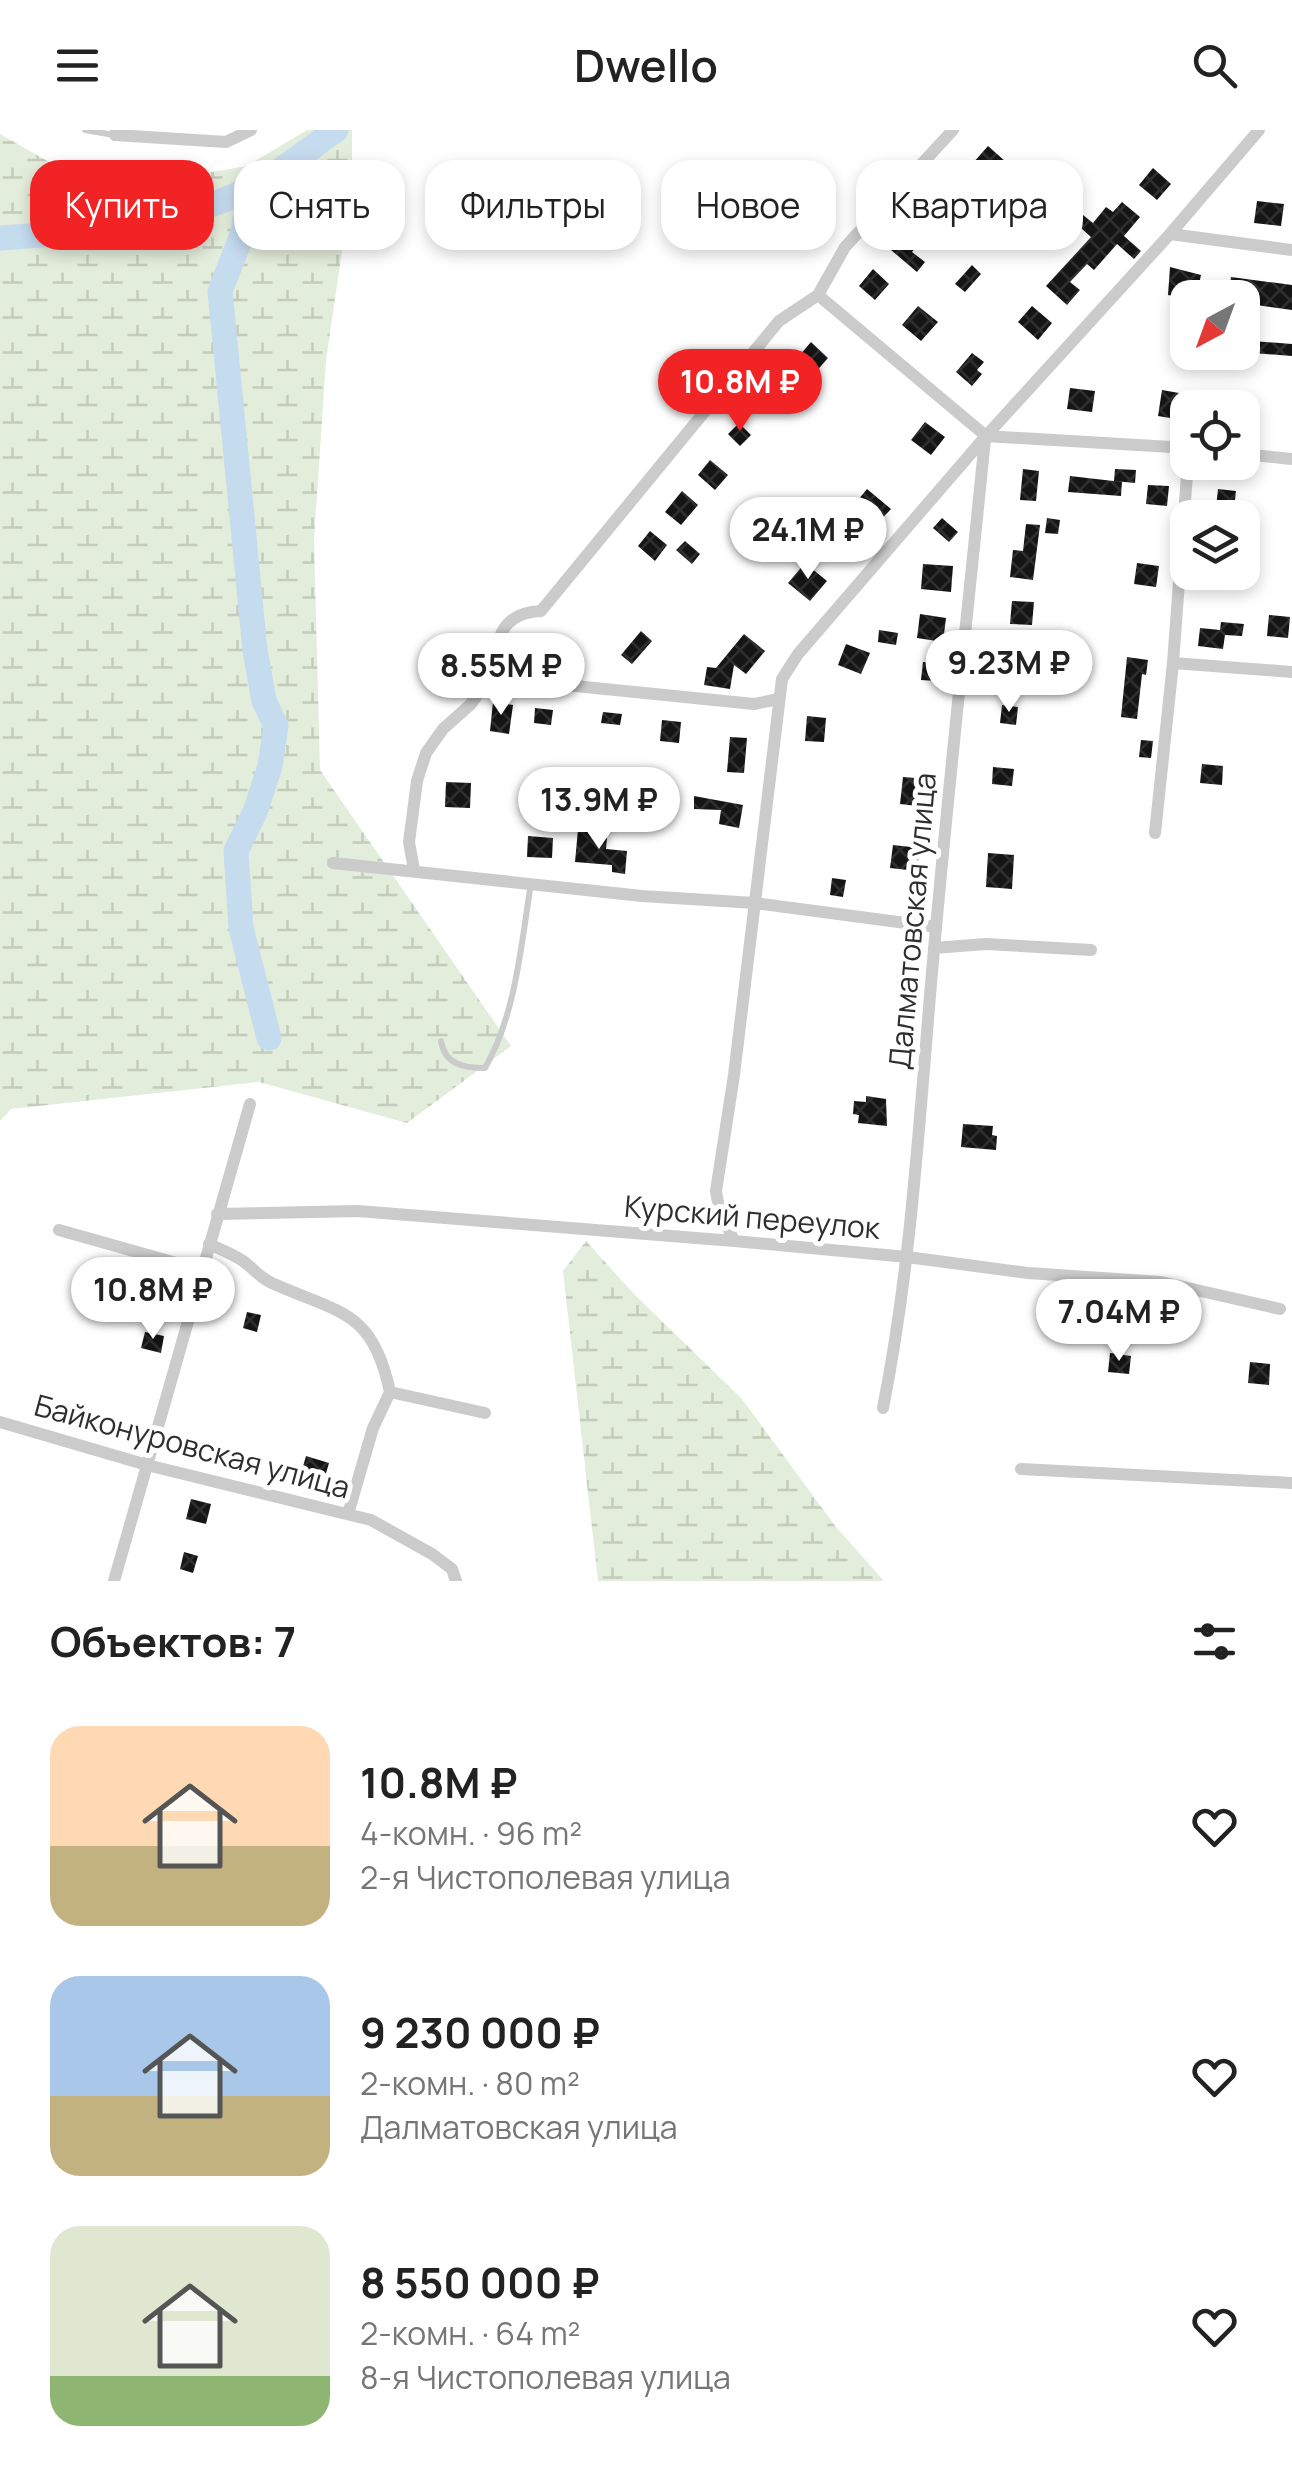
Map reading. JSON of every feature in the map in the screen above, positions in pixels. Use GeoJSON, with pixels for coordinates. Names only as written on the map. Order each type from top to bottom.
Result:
{"type":"FeatureCollection","features":[{"type":"Feature","properties":{"kind":"street"},"geometry":{"type":"LineString","coordinates":[[115,132],[226,142],[251,130]]}},
{"type":"Feature","properties":{"kind":"street"},"geometry":{"type":"LineString","coordinates":[[496,678],[495,648],[502,632],[524,612],[542,612],[778,320],[818,295],[846,247],[953,130]]}},
{"type":"Feature","properties":{"kind":"street"},"geometry":{"type":"LineString","coordinates":[[734,1241],[719,1208],[716,1190],[782,679],[986,436],[1259,130]]}},
{"type":"Feature","properties":{"kind":"street"},"geometry":{"type":"LineString","coordinates":[[1170,234],[1292,250]]}},
{"type":"Feature","properties":{"kind":"street"},"geometry":{"type":"LineString","coordinates":[[818,295],[986,436],[1170,447]]}},
{"type":"Feature","properties":{"kind":"street","name":"Далматовская улица"},"geometry":{"type":"LineString","coordinates":[[883,1408],[898,1334],[907,1257],[986,436]]}},
{"type":"Feature","properties":{"kind":"street"},"geometry":{"type":"LineString","coordinates":[[1260,456],[1292,459]]}},
{"type":"Feature","properties":{"kind":"street"},"geometry":{"type":"LineString","coordinates":[[1155,833],[1174,662],[1187,480]]}},
{"type":"Feature","properties":{"kind":"street"},"geometry":{"type":"LineString","coordinates":[[1174,662],[1292,672]]}},
{"type":"Feature","properties":{"kind":"street"},"geometry":{"type":"LineString","coordinates":[[414,870],[409,842],[417,781],[426,753],[443,728],[472,704],[487,681],[496,678],[754,704],[779,700]]}},
{"type":"Feature","properties":{"kind":"street"},"geometry":{"type":"LineString","coordinates":[[334,862],[642,896],[755,903],[936,927]]}},
{"type":"Feature","properties":{"kind":"street"},"geometry":{"type":"LineString","coordinates":[[934,948],[986,944],[1091,950]]}},
{"type":"Feature","properties":{"kind":"street"},"geometry":{"type":"LineString","coordinates":[[114,1581],[250,1104]]}},
{"type":"Feature","properties":{"kind":"street","name":"Курский переулок"},"geometry":{"type":"LineString","coordinates":[[217,1214],[358,1211],[734,1241],[1028,1273],[1161,1282],[1280,1309]]}},
{"type":"Feature","properties":{"kind":"street"},"geometry":{"type":"LineString","coordinates":[[59,1230],[202,1270]]}},
{"type":"Feature","properties":{"kind":"street"},"geometry":{"type":"LineString","coordinates":[[208,1244],[232,1254],[271,1283],[332,1308],[366,1328],[384,1362],[390,1392],[373,1428],[348,1514]]}},
{"type":"Feature","properties":{"kind":"street"},"geometry":{"type":"LineString","coordinates":[[390,1392],[485,1412]]}},
{"type":"Feature","properties":{"kind":"street","name":"Байконуровская улица"},"geometry":{"type":"LineString","coordinates":[[0,1422],[146,1465],[371,1520],[432,1554],[452,1569],[456,1581]]}},
{"type":"Feature","properties":{"kind":"street"},"geometry":{"type":"LineString","coordinates":[[1021,1468],[1292,1483]]}},
{"type":"Feature","properties":{"kind":"lane"},"geometry":{"type":"LineString","coordinates":[[86,130],[115,132]]}},
{"type":"Feature","properties":{"kind":"lane"},"geometry":{"type":"LineString","coordinates":[[441,1041],[442,1051],[450,1061],[466,1068],[485,1068],[498,1044],[514,986],[531,882]]}},
{"type":"Feature","properties":{"kind":"green space"},"geometry":{"type":"Polygon","coordinates":[[[307,130],[352,130],[352,160],[257,160],[307,130]]]}},
{"type":"Feature","properties":{"kind":"green space"},"geometry":{"type":"Polygon","coordinates":[[[0,134],[46,160],[30,160],[30,250],[214,250],[214,172],[234,168],[234,250],[342,250],[326,361],[314,540],[320,770],[511,1046],[407,1123],[259,1082],[11,1109],[0,1121],[0,134]]]}},
{"type":"Feature","properties":{"kind":"green space"},"geometry":{"type":"Polygon","coordinates":[[[586,1241],[634,1294],[742,1399],[836,1527],[884,1581],[598,1581],[563,1271],[586,1241]]]}},
{"type":"Feature","properties":{"kind":"building"},"geometry":{"type":"Polygon","coordinates":[[[988,146],[1004,160],[976,160],[988,146]]]}},
{"type":"Feature","properties":{"kind":"building"},"geometry":{"type":"Polygon","coordinates":[[[1153,168],[1171,184],[1157,200],[1139,185],[1153,168]]]}},
{"type":"Feature","properties":{"kind":"building"},"geometry":{"type":"Polygon","coordinates":[[[1257,201],[1284,204],[1281,226],[1254,223],[1257,201]]]}},
{"type":"Feature","properties":{"kind":"building"},"geometry":{"type":"Polygon","coordinates":[[[1122,202],[1140,217],[1124,236],[1141,251],[1134,259],[1117,244],[1094,270],[1087,264],[1070,282],[1080,290],[1067,305],[1046,286],[1091,237],[1083,230],[1083,215],[1093,223],[1106,207],[1113,212],[1122,202]]]}},
{"type":"Feature","properties":{"kind":"building"},"geometry":{"type":"Polygon","coordinates":[[[891,250],[914,250],[925,262],[917,272],[891,250]]]}},
{"type":"Feature","properties":{"kind":"building"},"geometry":{"type":"Polygon","coordinates":[[[972,265],[981,274],[965,292],[955,284],[972,265]]]}},
{"type":"Feature","properties":{"kind":"building"},"geometry":{"type":"Polygon","coordinates":[[[1170,267],[1201,275],[1200,280],[1170,280],[1168,295],[1170,267]]]}},
{"type":"Feature","properties":{"kind":"building"},"geometry":{"type":"Polygon","coordinates":[[[873,269],[889,284],[875,300],[859,286],[873,269]]]}},
{"type":"Feature","properties":{"kind":"building"},"geometry":{"type":"Polygon","coordinates":[[[1260,281],[1292,285],[1292,310],[1260,306],[1260,281]]]}},
{"type":"Feature","properties":{"kind":"building"},"geometry":{"type":"Polygon","coordinates":[[[918,306],[938,322],[921,341],[902,325],[918,306]]]}},
{"type":"Feature","properties":{"kind":"building"},"geometry":{"type":"Polygon","coordinates":[[[1032,306],[1052,323],[1038,340],[1018,322],[1032,306]]]}},
{"type":"Feature","properties":{"kind":"building"},"geometry":{"type":"Polygon","coordinates":[[[811,342],[828,358],[807,382],[813,388],[803,398],[788,385],[801,370],[793,363],[811,342]]]}},
{"type":"Feature","properties":{"kind":"building"},"geometry":{"type":"Polygon","coordinates":[[[1260,342],[1292,344],[1292,356],[1260,354],[1260,342]]]}},
{"type":"Feature","properties":{"kind":"building"},"geometry":{"type":"Polygon","coordinates":[[[972,353],[984,362],[977,370],[982,374],[972,386],[956,372],[972,353]]]}},
{"type":"Feature","properties":{"kind":"building"},"geometry":{"type":"Polygon","coordinates":[[[771,386],[786,400],[773,414],[758,400],[771,386]]]}},
{"type":"Feature","properties":{"kind":"building"},"geometry":{"type":"Polygon","coordinates":[[[1070,388],[1095,391],[1092,412],[1067,409],[1070,388]]]}},
{"type":"Feature","properties":{"kind":"building"},"geometry":{"type":"Polygon","coordinates":[[[1162,390],[1170,391],[1170,418],[1158,416],[1162,390]]]}},
{"type":"Feature","properties":{"kind":"building"},"geometry":{"type":"Polygon","coordinates":[[[925,422],[945,437],[931,455],[911,440],[925,422]]]}},
{"type":"Feature","properties":{"kind":"building"},"geometry":{"type":"Polygon","coordinates":[[[739,423],[751,435],[740,446],[728,434],[739,423]]]}},
{"type":"Feature","properties":{"kind":"building"},"geometry":{"type":"Polygon","coordinates":[[[710,460],[728,475],[715,490],[698,475],[710,460]]]}},
{"type":"Feature","properties":{"kind":"building"},"geometry":{"type":"Polygon","coordinates":[[[1023,469],[1039,471],[1036,501],[1020,500],[1023,469]]]}},
{"type":"Feature","properties":{"kind":"building"},"geometry":{"type":"Polygon","coordinates":[[[1115,469],[1136,470],[1135,483],[1114,481],[1115,469]]]}},
{"type":"Feature","properties":{"kind":"building"},"geometry":{"type":"Polygon","coordinates":[[[1070,476],[1122,482],[1121,496],[1068,492],[1070,476]]]}},
{"type":"Feature","properties":{"kind":"building"},"geometry":{"type":"Polygon","coordinates":[[[1148,485],[1169,486],[1167,506],[1146,504],[1148,485]]]}},
{"type":"Feature","properties":{"kind":"building"},"geometry":{"type":"Polygon","coordinates":[[[867,489],[891,509],[871,530],[849,511],[867,489]]]}},
{"type":"Feature","properties":{"kind":"building"},"geometry":{"type":"Polygon","coordinates":[[[1218,489],[1236,491],[1235,500],[1217,500],[1218,489]]]}},
{"type":"Feature","properties":{"kind":"building"},"geometry":{"type":"Polygon","coordinates":[[[682,491],[698,505],[681,525],[665,512],[682,491]]]}},
{"type":"Feature","properties":{"kind":"building"},"geometry":{"type":"Polygon","coordinates":[[[942,518],[958,532],[949,542],[933,528],[942,518]]]}},
{"type":"Feature","properties":{"kind":"building"},"geometry":{"type":"Polygon","coordinates":[[[1047,518],[1060,520],[1058,534],[1045,533],[1047,518]]]}},
{"type":"Feature","properties":{"kind":"building"},"geometry":{"type":"Polygon","coordinates":[[[1026,524],[1040,525],[1033,580],[1010,577],[1013,550],[1023,551],[1026,524]]]}},
{"type":"Feature","properties":{"kind":"building"},"geometry":{"type":"Polygon","coordinates":[[[650,531],[667,545],[655,561],[638,546],[650,531]]]}},
{"type":"Feature","properties":{"kind":"building"},"geometry":{"type":"Polygon","coordinates":[[[685,541],[700,554],[692,564],[676,550],[685,541]]]}},
{"type":"Feature","properties":{"kind":"building"},"geometry":{"type":"Polygon","coordinates":[[[805,563],[827,581],[810,601],[788,583],[805,563]]]}},
{"type":"Feature","properties":{"kind":"building"},"geometry":{"type":"Polygon","coordinates":[[[1137,563],[1159,566],[1156,587],[1134,584],[1137,563]]]}},
{"type":"Feature","properties":{"kind":"building"},"geometry":{"type":"Polygon","coordinates":[[[923,564],[953,566],[951,592],[921,589],[923,564]]]}},
{"type":"Feature","properties":{"kind":"building"},"geometry":{"type":"Polygon","coordinates":[[[1012,601],[1034,602],[1032,625],[1010,624],[1012,601]]]}},
{"type":"Feature","properties":{"kind":"building"},"geometry":{"type":"Polygon","coordinates":[[[920,614],[946,618],[943,642],[917,638],[920,614]]]}},
{"type":"Feature","properties":{"kind":"building"},"geometry":{"type":"Polygon","coordinates":[[[1269,615],[1290,617],[1288,638],[1267,636],[1269,615]]]}},
{"type":"Feature","properties":{"kind":"building"},"geometry":{"type":"Polygon","coordinates":[[[1221,622],[1244,624],[1242,636],[1225,635],[1223,649],[1198,646],[1200,628],[1220,630],[1221,622]]]}},
{"type":"Feature","properties":{"kind":"building"},"geometry":{"type":"Polygon","coordinates":[[[879,630],[898,633],[896,645],[878,642],[879,630]]]}},
{"type":"Feature","properties":{"kind":"building"},"geometry":{"type":"Polygon","coordinates":[[[641,631],[652,641],[632,664],[621,655],[641,631]]]}},
{"type":"Feature","properties":{"kind":"building"},"geometry":{"type":"Polygon","coordinates":[[[744,634],[765,651],[746,674],[734,665],[730,689],[704,685],[707,667],[716,668],[744,634]]]}},
{"type":"Feature","properties":{"kind":"building"},"geometry":{"type":"Polygon","coordinates":[[[846,644],[870,653],[861,674],[838,665],[846,644]]]}},
{"type":"Feature","properties":{"kind":"building"},"geometry":{"type":"Polygon","coordinates":[[[1007,650],[1029,652],[1027,674],[1006,672],[1007,650]]]}},
{"type":"Feature","properties":{"kind":"building"},"geometry":{"type":"Polygon","coordinates":[[[1127,657],[1148,660],[1146,675],[1142,674],[1137,719],[1121,717],[1127,657]]]}},
{"type":"Feature","properties":{"kind":"building"},"geometry":{"type":"Polygon","coordinates":[[[923,662],[937,663],[936,681],[921,680],[923,662]]]}},
{"type":"Feature","properties":{"kind":"building"},"geometry":{"type":"Polygon","coordinates":[[[493,702],[513,705],[509,734],[490,731],[493,702]]]}},
{"type":"Feature","properties":{"kind":"building"},"geometry":{"type":"Polygon","coordinates":[[[1002,705],[1018,707],[1016,725],[1000,723],[1002,705]]]}},
{"type":"Feature","properties":{"kind":"building"},"geometry":{"type":"Polygon","coordinates":[[[535,708],[553,710],[551,725],[534,723],[535,708]]]}},
{"type":"Feature","properties":{"kind":"building"},"geometry":{"type":"Polygon","coordinates":[[[603,712],[622,714],[620,725],[601,723],[603,712]]]}},
{"type":"Feature","properties":{"kind":"building"},"geometry":{"type":"Polygon","coordinates":[[[807,716],[826,718],[824,742],[805,741],[807,716]]]}},
{"type":"Feature","properties":{"kind":"building"},"geometry":{"type":"Polygon","coordinates":[[[662,720],[681,722],[679,743],[660,741],[662,720]]]}},
{"type":"Feature","properties":{"kind":"building"},"geometry":{"type":"Polygon","coordinates":[[[730,737],[747,738],[744,773],[727,772],[730,737]]]}},
{"type":"Feature","properties":{"kind":"building"},"geometry":{"type":"Polygon","coordinates":[[[1141,740],[1153,741],[1151,758],[1139,757],[1141,740]]]}},
{"type":"Feature","properties":{"kind":"building"},"geometry":{"type":"Polygon","coordinates":[[[1202,764],[1223,766],[1222,785],[1200,783],[1202,764]]]}},
{"type":"Feature","properties":{"kind":"building"},"geometry":{"type":"Polygon","coordinates":[[[993,767],[1014,769],[1012,786],[992,784],[993,767]]]}},
{"type":"Feature","properties":{"kind":"building"},"geometry":{"type":"Polygon","coordinates":[[[903,777],[929,779],[927,807],[900,804],[903,777]]]}},
{"type":"Feature","properties":{"kind":"building"},"geometry":{"type":"Polygon","coordinates":[[[446,782],[471,783],[470,808],[445,807],[446,782]]]}},
{"type":"Feature","properties":{"kind":"building"},"geometry":{"type":"Polygon","coordinates":[[[694,796],[743,805],[739,828],[719,824],[721,810],[694,809],[694,796]]]}},
{"type":"Feature","properties":{"kind":"building"},"geometry":{"type":"Polygon","coordinates":[[[578,829],[595,830],[594,837],[607,838],[606,849],[627,851],[625,874],[612,872],[612,865],[575,862],[578,829]]]}},
{"type":"Feature","properties":{"kind":"building"},"geometry":{"type":"Polygon","coordinates":[[[528,836],[553,838],[552,858],[527,857],[528,836]]]}},
{"type":"Feature","properties":{"kind":"building"},"geometry":{"type":"Polygon","coordinates":[[[893,845],[920,848],[917,871],[890,868],[893,845]]]}},
{"type":"Feature","properties":{"kind":"building"},"geometry":{"type":"Polygon","coordinates":[[[988,853],[1014,855],[1012,889],[986,887],[988,853]]]}},
{"type":"Feature","properties":{"kind":"building"},"geometry":{"type":"Polygon","coordinates":[[[832,878],[846,880],[843,897],[830,895],[832,878]]]}},
{"type":"Feature","properties":{"kind":"building"},"geometry":{"type":"Polygon","coordinates":[[[866,1096],[886,1099],[887,1126],[858,1123],[859,1115],[853,1114],[854,1101],[866,1102],[866,1096]]]}},
{"type":"Feature","properties":{"kind":"building"},"geometry":{"type":"Polygon","coordinates":[[[963,1124],[993,1126],[996,1150],[961,1147],[963,1124]]]}},
{"type":"Feature","properties":{"kind":"building"},"geometry":{"type":"Polygon","coordinates":[[[247,1312],[261,1315],[257,1332],[243,1328],[247,1312]]]}},
{"type":"Feature","properties":{"kind":"building"},"geometry":{"type":"Polygon","coordinates":[[[145,1332],[164,1336],[161,1353],[141,1348],[145,1332]]]}},
{"type":"Feature","properties":{"kind":"building"},"geometry":{"type":"Polygon","coordinates":[[[1110,1353],[1131,1356],[1129,1374],[1108,1372],[1110,1353]]]}},
{"type":"Feature","properties":{"kind":"building"},"geometry":{"type":"Polygon","coordinates":[[[1250,1362],[1270,1364],[1269,1385],[1248,1383],[1250,1362]]]}},
{"type":"Feature","properties":{"kind":"building"},"geometry":{"type":"Polygon","coordinates":[[[306,1456],[329,1463],[323,1483],[300,1477],[306,1456]]]}},
{"type":"Feature","properties":{"kind":"building"},"geometry":{"type":"Polygon","coordinates":[[[191,1499],[211,1504],[206,1524],[186,1519],[191,1499]]]}},
{"type":"Feature","properties":{"kind":"building"},"geometry":{"type":"Polygon","coordinates":[[[184,1552],[198,1556],[193,1573],[180,1569],[184,1552]]]}},
{"type":"Feature","properties":{"kind":"waterway"},"geometry":{"type":"LineString","coordinates":[[0,238],[126,225],[220,202],[270,177],[336,130]]}},
{"type":"Feature","properties":{"kind":"waterway"},"geometry":{"type":"LineString","coordinates":[[236,250],[220,291],[255,650],[264,701],[276,726],[270,766],[255,812],[236,851],[241,928],[269,1038]]}}]}
